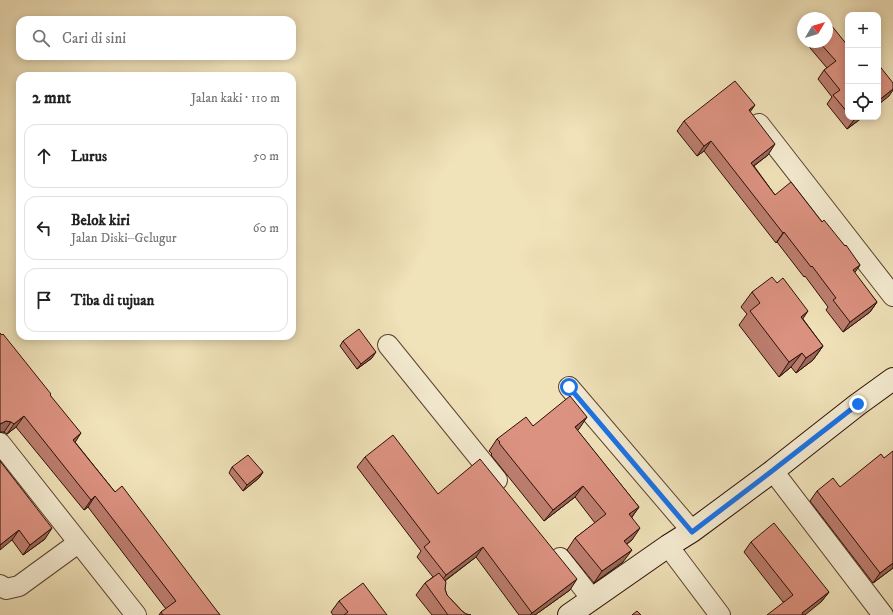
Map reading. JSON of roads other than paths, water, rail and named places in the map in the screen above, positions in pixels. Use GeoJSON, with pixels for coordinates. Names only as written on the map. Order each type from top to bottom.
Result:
{"type":"FeatureCollection","features":[{"type":"Feature","properties":{"kind":"main road"},"geometry":{"type":"LineString","coordinates":[[569,615],[668,546],[692,532],[858,404],[893,379]]}},
{"type":"Feature","properties":{"kind":"street"},"geometry":{"type":"LineString","coordinates":[[759,124],[893,296]]}},
{"type":"Feature","properties":{"kind":"street"},"geometry":{"type":"LineString","coordinates":[[388,345],[508,494]]}},
{"type":"Feature","properties":{"kind":"street"},"geometry":{"type":"LineString","coordinates":[[569,387],[692,532]]}},
{"type":"Feature","properties":{"kind":"street"},"geometry":{"type":"LineString","coordinates":[[0,443],[136,615]]}},
{"type":"Feature","properties":{"kind":"street"},"geometry":{"type":"LineString","coordinates":[[772,471],[883,615]]}},
{"type":"Feature","properties":{"kind":"street"},"geometry":{"type":"LineString","coordinates":[[0,585],[6,589],[19,586],[78,543]]}},
{"type":"Feature","properties":{"kind":"street"},"geometry":{"type":"LineString","coordinates":[[548,543],[592,598]]}},
{"type":"Feature","properties":{"kind":"street"},"geometry":{"type":"LineString","coordinates":[[668,546],[720,615]]}}]}
